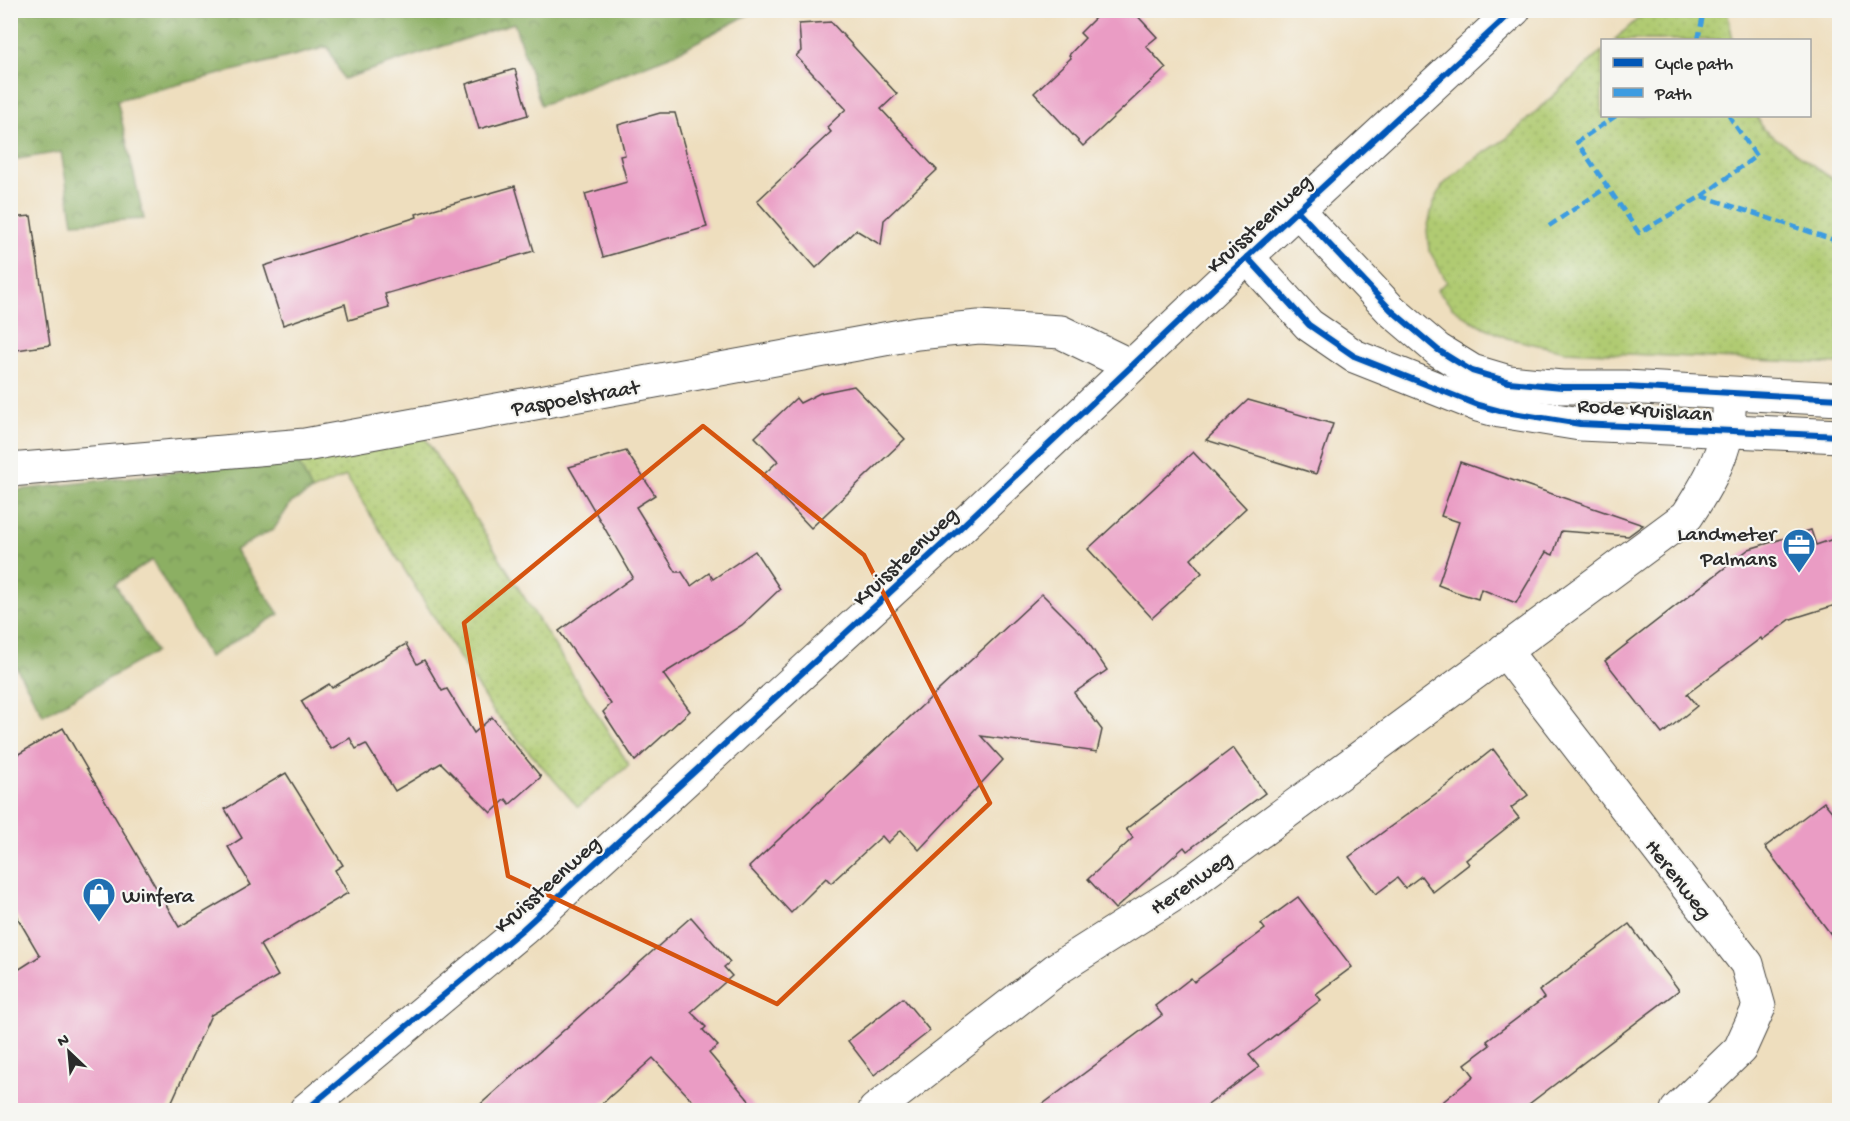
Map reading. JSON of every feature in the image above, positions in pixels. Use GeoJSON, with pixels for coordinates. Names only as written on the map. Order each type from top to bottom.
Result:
{"type":"FeatureCollection","features":[{"type":"Feature","properties":{"kind":"main road","name":"Kruissteenweg"},"geometry":{"type":"LineString","coordinates":[[306,1110],[523,929],[958,530],[1297,210],[1514,10]]}},
{"type":"Feature","properties":{"kind":"main road","name":"Rode Kruislaan"},"geometry":{"type":"LineString","coordinates":[[1297,210],[1391,310],[1438,350],[1472,371],[1509,382],[1562,387],[1625,387],[1839,399]]}},
{"type":"Feature","properties":{"kind":"main road","name":"Rode Kruislaan"},"geometry":{"type":"LineString","coordinates":[[1247,257],[1309,325],[1354,356],[1478,405],[1500,411],[1580,424],[1839,436]]}},
{"type":"Feature","properties":{"kind":"main road","name":"Paspoelstraat"},"geometry":{"type":"LineString","coordinates":[[10,470],[304,445],[893,337],[979,327],[1061,332],[1131,366]]}},
{"type":"Feature","properties":{"kind":"main road","name":"Herenweg"},"geometry":{"type":"LineString","coordinates":[[875,1110],[1058,968],[1181,890],[1687,516],[1707,485],[1728,431],[1729,394]]}},
{"type":"Feature","properties":{"kind":"main road","name":"Herenweg"},"geometry":{"type":"LineString","coordinates":[[1504,650],[1747,964],[1759,1007],[1740,1049],[1677,1110]]}},
{"type":"Feature","properties":{"kind":"highlighted area"},"geometry":{"type":"Polygon","coordinates":[[[703,426],[864,555],[990,803],[777,1004],[508,876],[464,623],[703,426]]]}},
{"type":"Feature","properties":{"kind":"green space"},"geometry":{"type":"Polygon","coordinates":[[[11,10],[755,11],[672,55],[541,105],[514,23],[343,79],[328,47],[117,100],[144,219],[73,223],[61,152],[11,160],[11,10]]]}},
{"type":"Feature","properties":{"kind":"green space"},"geometry":{"type":"Polygon","coordinates":[[[1648,10],[1727,11],[1733,39],[1615,39],[1648,10]]]}},
{"type":"Feature","properties":{"kind":"green space"},"geometry":{"type":"Polygon","coordinates":[[[1601,52],[1601,117],[1757,117],[1763,129],[1839,184],[1839,364],[1565,351],[1507,338],[1472,321],[1453,308],[1437,290],[1447,282],[1429,250],[1427,230],[1433,204],[1443,185],[1468,163],[1506,139],[1601,52]]]}},
{"type":"Feature","properties":{"kind":"green space"},"geometry":{"type":"Polygon","coordinates":[[[425,438],[629,765],[578,807],[492,710],[346,476],[312,491],[296,458],[425,438]]]}},
{"type":"Feature","properties":{"kind":"green space"},"geometry":{"type":"Polygon","coordinates":[[[296,458],[312,491],[291,503],[274,529],[235,550],[279,614],[209,657],[152,560],[115,584],[156,652],[43,715],[11,658],[10,491],[296,458]]]}},
{"type":"Feature","properties":{"kind":"building"},"geometry":{"type":"Polygon","coordinates":[[[1103,10],[1132,10],[1157,37],[1146,46],[1166,68],[1083,146],[1034,93],[1071,58],[1069,55],[1085,38],[1080,33],[1103,10]]]}},
{"type":"Feature","properties":{"kind":"building"},"geometry":{"type":"Polygon","coordinates":[[[831,22],[897,94],[881,109],[937,170],[884,220],[881,245],[856,230],[816,268],[757,201],[831,132],[827,127],[846,109],[796,56],[801,51],[799,24],[831,22]]]}},
{"type":"Feature","properties":{"kind":"building"},"geometry":{"type":"Polygon","coordinates":[[[515,69],[528,115],[479,129],[466,84],[515,69]]]}},
{"type":"Feature","properties":{"kind":"building"},"geometry":{"type":"Polygon","coordinates":[[[660,113],[675,113],[707,227],[603,257],[585,194],[627,182],[620,156],[625,155],[618,125],[660,113]]]}},
{"type":"Feature","properties":{"kind":"building"},"geometry":{"type":"Polygon","coordinates":[[[515,186],[534,251],[385,294],[389,308],[349,320],[345,304],[283,325],[264,266],[417,217],[416,214],[515,186]]]}},
{"type":"Feature","properties":{"kind":"building"},"geometry":{"type":"Polygon","coordinates":[[[31,216],[50,345],[10,351],[10,218],[31,216]]]}},
{"type":"Feature","properties":{"kind":"building"},"geometry":{"type":"Polygon","coordinates":[[[854,386],[905,439],[811,528],[762,476],[778,461],[755,437],[796,398],[800,403],[820,393],[854,386]]]}},
{"type":"Feature","properties":{"kind":"building"},"geometry":{"type":"Polygon","coordinates":[[[1248,400],[1333,424],[1316,474],[1206,440],[1248,400]]]}},
{"type":"Feature","properties":{"kind":"building"},"geometry":{"type":"Polygon","coordinates":[[[626,451],[655,495],[636,507],[676,572],[682,572],[691,586],[709,573],[713,579],[755,551],[780,589],[742,625],[663,674],[690,711],[635,761],[603,712],[611,704],[559,631],[633,577],[569,467],[626,451]]]}},
{"type":"Feature","properties":{"kind":"building"},"geometry":{"type":"Polygon","coordinates":[[[1193,452],[1246,508],[1191,559],[1202,573],[1152,618],[1088,549],[1193,452]]]}},
{"type":"Feature","properties":{"kind":"building"},"geometry":{"type":"Polygon","coordinates":[[[1460,462],[1643,525],[1628,536],[1561,531],[1553,555],[1546,552],[1516,603],[1481,589],[1478,599],[1456,592],[1438,585],[1459,522],[1441,516],[1460,462]]]}},
{"type":"Feature","properties":{"kind":"building"},"geometry":{"type":"Polygon","coordinates":[[[1811,530],[1816,545],[1839,537],[1839,604],[1791,619],[1762,640],[1761,638],[1687,694],[1697,706],[1662,734],[1605,661],[1749,549],[1811,530]]]}},
{"type":"Feature","properties":{"kind":"building"},"geometry":{"type":"Polygon","coordinates":[[[1042,594],[1083,635],[1107,670],[1074,693],[1102,730],[1097,752],[981,736],[1003,760],[919,850],[901,830],[888,843],[882,836],[831,883],[826,878],[791,913],[749,867],[1042,594]]]}},
{"type":"Feature","properties":{"kind":"building"},"geometry":{"type":"Polygon","coordinates":[[[406,644],[417,664],[424,660],[442,691],[447,689],[474,733],[492,717],[541,777],[510,804],[506,799],[491,813],[441,763],[395,791],[366,744],[356,749],[350,738],[331,749],[301,701],[329,684],[332,688],[406,644]]]}},
{"type":"Feature","properties":{"kind":"building","name":"Winfera"},"geometry":{"type":"Polygon","coordinates":[[[63,728],[179,927],[251,885],[228,847],[242,838],[225,809],[286,773],[343,865],[335,870],[348,893],[260,945],[278,976],[211,1015],[168,1110],[10,1110],[10,975],[40,956],[10,905],[10,759],[63,728]]]}},
{"type":"Feature","properties":{"kind":"building"},"geometry":{"type":"Polygon","coordinates":[[[1233,748],[1265,793],[1187,851],[1184,847],[1115,909],[1088,879],[1133,838],[1126,829],[1233,748]]]}},
{"type":"Feature","properties":{"kind":"building"},"geometry":{"type":"Polygon","coordinates":[[[1493,749],[1528,795],[1511,808],[1519,818],[1466,860],[1469,864],[1433,892],[1421,876],[1405,888],[1397,878],[1376,894],[1349,857],[1493,749]]]}},
{"type":"Feature","properties":{"kind":"building"},"geometry":{"type":"Polygon","coordinates":[[[1824,802],[1839,820],[1839,945],[1765,847],[1824,802]]]}},
{"type":"Feature","properties":{"kind":"building"},"geometry":{"type":"Polygon","coordinates":[[[1298,897],[1352,967],[1316,994],[1321,1000],[1249,1055],[1259,1067],[1201,1110],[1035,1110],[1162,1015],[1155,1006],[1191,978],[1194,982],[1265,929],[1261,924],[1298,897]]]}},
{"type":"Feature","properties":{"kind":"building"},"geometry":{"type":"Polygon","coordinates":[[[691,917],[730,962],[724,967],[732,976],[691,1012],[706,1027],[703,1030],[718,1046],[709,1053],[757,1110],[701,1110],[653,1058],[595,1110],[474,1110],[691,917]]]}},
{"type":"Feature","properties":{"kind":"building"},"geometry":{"type":"Polygon","coordinates":[[[1629,924],[1679,990],[1521,1110],[1433,1110],[1474,1076],[1465,1064],[1490,1045],[1487,1041],[1544,998],[1539,991],[1629,924]]]}},
{"type":"Feature","properties":{"kind":"building"},"geometry":{"type":"Polygon","coordinates":[[[903,998],[930,1031],[874,1075],[848,1041],[903,998]]]}},
{"type":"Feature","properties":{"kind":"marked path"},"geometry":{"type":"LineString","coordinates":[[1698,39],[1704,10]]}},
{"type":"Feature","properties":{"kind":"marked path"},"geometry":{"type":"LineString","coordinates":[[1614,117],[1577,142],[1639,233],[1702,196],[1840,242]]}},
{"type":"Feature","properties":{"kind":"marked path"},"geometry":{"type":"LineString","coordinates":[[1702,196],[1756,156],[1730,117]]}},
{"type":"Feature","properties":{"kind":"marked path"},"geometry":{"type":"LineString","coordinates":[[1549,226],[1607,187]]}},
{"type":"Feature","properties":{"kind":"cycle path"},"geometry":{"type":"LineString","coordinates":[[306,1110],[523,929],[958,530],[1247,257],[1514,10]]}},
{"type":"Feature","properties":{"kind":"cycle path"},"geometry":{"type":"LineString","coordinates":[[1297,210],[1391,310],[1438,350],[1472,371],[1509,382],[1562,387],[1625,387],[1840,399]]}},
{"type":"Feature","properties":{"kind":"cycle path"},"geometry":{"type":"LineString","coordinates":[[1247,257],[1309,325],[1354,356],[1478,405],[1500,411],[1580,424],[1840,436]]}},
{"type":"Feature","properties":{"kind":"place","name":"Landmeter Palmans"},"geometry":{"type":"Point","coordinates":[1799,574]}},
{"type":"Feature","properties":{"kind":"place","name":"Winfera"},"geometry":{"type":"Point","coordinates":[99,923]}}]}
